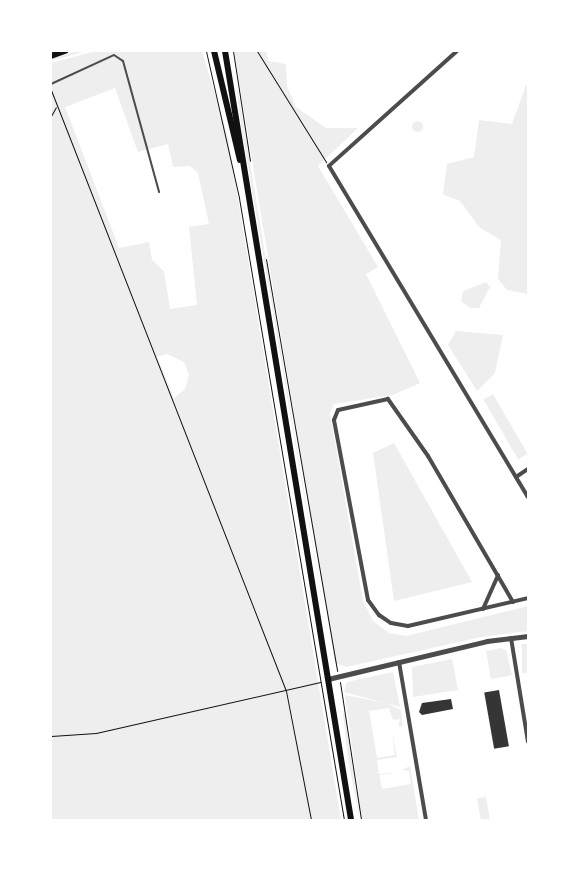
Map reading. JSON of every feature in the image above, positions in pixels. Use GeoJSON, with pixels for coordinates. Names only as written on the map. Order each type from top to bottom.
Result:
{"type":"FeatureCollection","features":[{"type":"Feature","properties":{"kind":"main road"},"geometry":{"type":"LineString","coordinates":[[51,56],[65,51]]}},
{"type":"Feature","properties":{"kind":"main road"},"geometry":{"type":"LineString","coordinates":[[214,51],[234,143],[242,167]]}},
{"type":"Feature","properties":{"kind":"main road"},"geometry":{"type":"LineString","coordinates":[[225,51],[242,167],[352,820]]}},
{"type":"Feature","properties":{"kind":"street"},"geometry":{"type":"LineString","coordinates":[[458,51],[329,166],[528,497]]}},
{"type":"Feature","properties":{"kind":"street"},"geometry":{"type":"LineString","coordinates":[[513,602],[428,456],[388,399],[338,410],[334,420],[368,600],[372,608],[386,621],[404,626],[483,609],[513,602],[528,598]]}},
{"type":"Feature","properties":{"kind":"street"},"geometry":{"type":"LineString","coordinates":[[516,476],[528,469]]}},
{"type":"Feature","properties":{"kind":"street"},"geometry":{"type":"LineString","coordinates":[[483,609],[498,575]]}},
{"type":"Feature","properties":{"kind":"street"},"geometry":{"type":"LineString","coordinates":[[328,679],[399,662],[511,638],[528,636]]}},
{"type":"Feature","properties":{"kind":"street"},"geometry":{"type":"LineString","coordinates":[[511,638],[526,712],[528,742]]}},
{"type":"Feature","properties":{"kind":"street"},"geometry":{"type":"LineString","coordinates":[[399,662],[426,820]]}},
{"type":"Feature","properties":{"kind":"lane"},"geometry":{"type":"LineString","coordinates":[[51,84],[114,55],[123,61],[159,192]]}},
{"type":"Feature","properties":{"kind":"path"},"geometry":{"type":"LineString","coordinates":[[206,51],[239,198],[344,820]]}},
{"type":"Feature","properties":{"kind":"path"},"geometry":{"type":"LineString","coordinates":[[234,51],[250,165]]}},
{"type":"Feature","properties":{"kind":"path"},"geometry":{"type":"LineString","coordinates":[[257,51],[329,166]]}},
{"type":"Feature","properties":{"kind":"path"},"geometry":{"type":"LineString","coordinates":[[51,90],[286,691],[311,820]]}},
{"type":"Feature","properties":{"kind":"path"},"geometry":{"type":"LineString","coordinates":[[51,116],[56,106]]}},
{"type":"Feature","properties":{"kind":"path"},"geometry":{"type":"LineString","coordinates":[[266,257],[339,677],[361,820]]}},
{"type":"Feature","properties":{"kind":"path"},"geometry":{"type":"LineString","coordinates":[[51,736],[96,733],[286,691],[320,682]]}},
{"type":"Feature","properties":{"kind":"shaded area"},"geometry":{"type":"Polygon","coordinates":[[[76,51],[86,51],[51,61],[51,59],[76,51]]]}},
{"type":"Feature","properties":{"kind":"shaded area"},"geometry":{"type":"Polygon","coordinates":[[[96,51],[202,51],[227,133],[341,820],[51,820],[51,63],[96,51]],[[115,88],[65,107],[119,248],[149,242],[152,260],[164,271],[170,309],[197,305],[189,227],[209,224],[198,173],[190,166],[173,167],[168,144],[138,152],[115,88]],[[167,354],[157,357],[174,398],[185,389],[189,375],[184,362],[167,354]]]}},
{"type":"Feature","properties":{"kind":"shaded area"},"geometry":{"type":"Polygon","coordinates":[[[234,51],[266,51],[269,61],[286,64],[287,86],[296,107],[326,128],[358,128],[318,166],[378,267],[366,274],[420,383],[393,395],[334,404],[330,413],[363,601],[373,621],[389,633],[406,636],[528,606],[528,631],[481,637],[346,667],[335,663],[234,51]]]}},
{"type":"Feature","properties":{"kind":"shaded area"},"geometry":{"type":"Polygon","coordinates":[[[526,85],[528,86],[528,294],[507,290],[498,279],[501,240],[480,228],[460,201],[443,194],[447,164],[474,157],[479,120],[512,124],[526,85]]]}},
{"type":"Feature","properties":{"kind":"shaded area"},"geometry":{"type":"Polygon","coordinates":[[[238,90],[332,660],[241,125],[238,90]]]}},
{"type":"Feature","properties":{"kind":"shaded area"},"geometry":{"type":"Polygon","coordinates":[[[417,120],[421,122],[423,126],[421,130],[417,132],[413,130],[411,126],[413,122],[417,120]]]}},
{"type":"Feature","properties":{"kind":"shaded area"},"geometry":{"type":"Polygon","coordinates":[[[486,282],[490,287],[479,308],[470,308],[461,301],[463,291],[486,282]]]}},
{"type":"Feature","properties":{"kind":"shaded area"},"geometry":{"type":"Polygon","coordinates":[[[456,331],[503,335],[495,373],[477,391],[448,345],[456,331]]]}},
{"type":"Feature","properties":{"kind":"shaded area"},"geometry":{"type":"Polygon","coordinates":[[[493,394],[528,454],[518,459],[483,400],[493,394]]]}},
{"type":"Feature","properties":{"kind":"shaded area"},"geometry":{"type":"Polygon","coordinates":[[[394,443],[472,582],[394,601],[373,453],[394,443]]]}},
{"type":"Feature","properties":{"kind":"shaded area"},"geometry":{"type":"Polygon","coordinates":[[[522,644],[528,644],[528,673],[522,673],[522,644]]]}},
{"type":"Feature","properties":{"kind":"shaded area"},"geometry":{"type":"Polygon","coordinates":[[[501,648],[506,650],[512,675],[491,679],[486,651],[501,648]]]}},
{"type":"Feature","properties":{"kind":"shaded area"},"geometry":{"type":"Polygon","coordinates":[[[452,659],[458,690],[413,697],[412,667],[452,659]]]}},
{"type":"Feature","properties":{"kind":"shaded area"},"geometry":{"type":"Polygon","coordinates":[[[393,672],[400,707],[344,692],[347,682],[393,672]]]}},
{"type":"Feature","properties":{"kind":"shaded area"},"geometry":{"type":"Polygon","coordinates":[[[345,695],[386,703],[401,710],[403,726],[398,727],[400,719],[393,720],[389,708],[369,711],[377,758],[395,755],[392,731],[397,757],[377,760],[379,774],[399,772],[380,775],[382,789],[411,784],[409,771],[402,770],[410,766],[419,820],[362,820],[345,695]]]}},
{"type":"Feature","properties":{"kind":"shaded area"},"geometry":{"type":"Polygon","coordinates":[[[343,713],[345,713],[360,820],[348,760],[343,713]]]}},
{"type":"Feature","properties":{"kind":"shaded area"},"geometry":{"type":"Polygon","coordinates":[[[486,797],[490,820],[481,820],[477,799],[486,797]]]}},
{"type":"Feature","properties":{"kind":"building"},"geometry":{"type":"Polygon","coordinates":[[[499,690],[509,746],[494,749],[484,693],[499,690]]]}},
{"type":"Feature","properties":{"kind":"building"},"geometry":{"type":"Polygon","coordinates":[[[451,699],[453,709],[422,715],[419,712],[422,703],[451,699]]]}}]}
